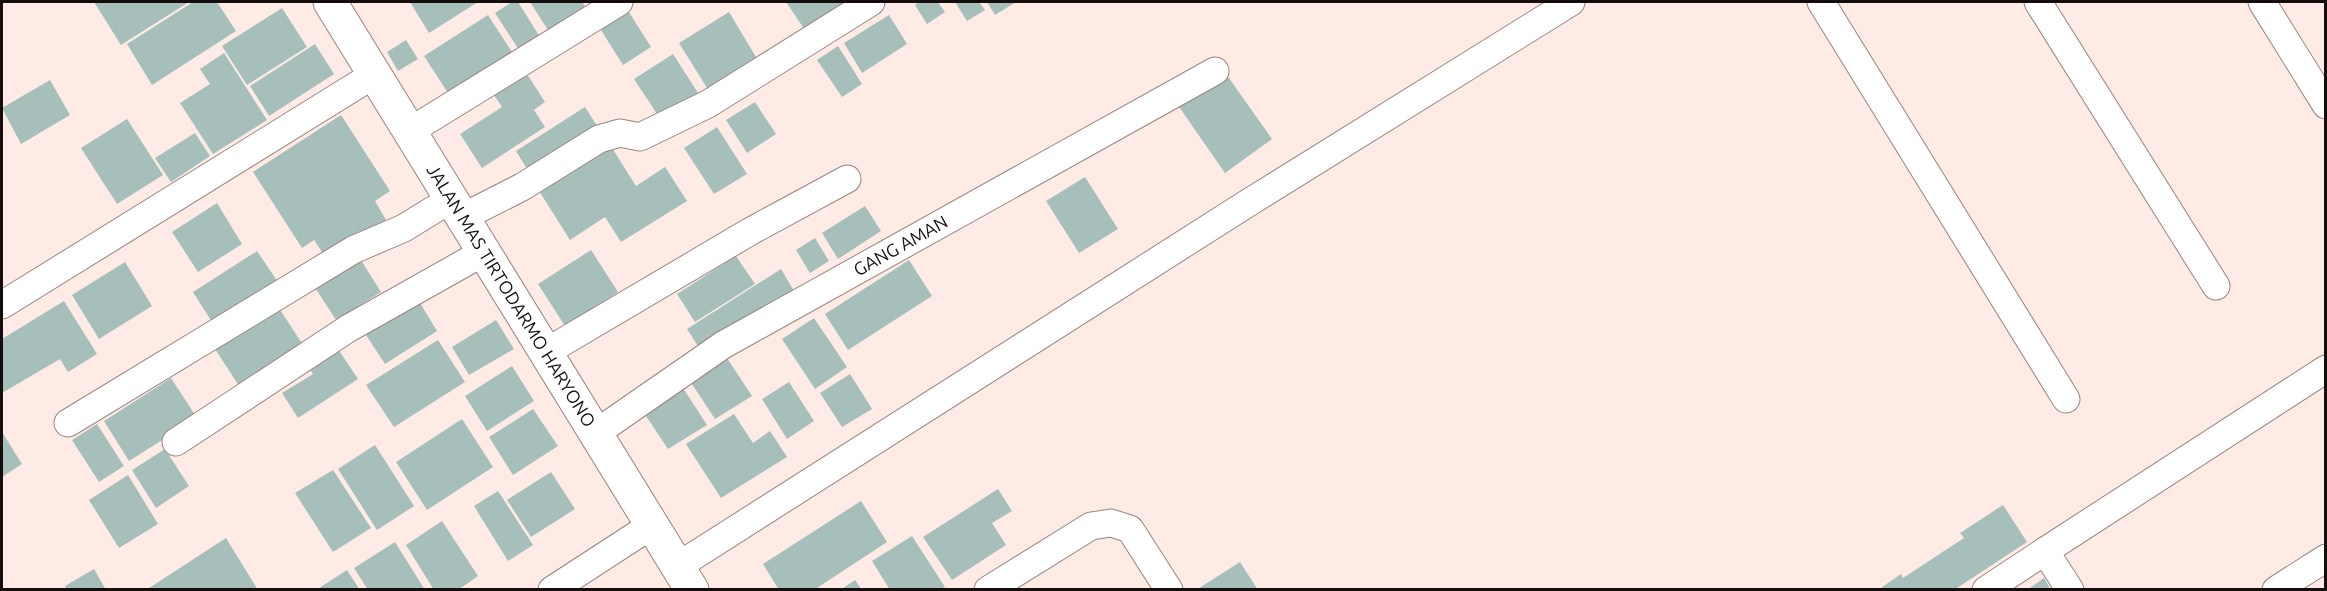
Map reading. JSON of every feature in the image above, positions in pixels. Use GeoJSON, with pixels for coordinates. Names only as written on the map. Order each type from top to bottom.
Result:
{"type":"FeatureCollection","features":[{"type":"Feature","properties":{"kind":"street","name":"JALAN MAS TIRTODARMO HARYONO"},"geometry":{"type":"LineString","coordinates":[[330,2],[685,578]]}},
{"type":"Feature","properties":{"kind":"street"},"geometry":{"type":"LineString","coordinates":[[410,131],[619,2]]}},
{"type":"Feature","properties":{"kind":"street"},"geometry":{"type":"LineString","coordinates":[[68,423],[353,249],[457,208],[522,187],[599,139],[620,133],[640,136],[690,114],[872,2]]}},
{"type":"Feature","properties":{"kind":"street"},"geometry":{"type":"LineString","coordinates":[[685,578],[1238,209],[1571,2]]}},
{"type":"Feature","properties":{"kind":"street"},"geometry":{"type":"LineString","coordinates":[[1821,2],[2066,399]]}},
{"type":"Feature","properties":{"kind":"street"},"geometry":{"type":"LineString","coordinates":[[2038,2],[2216,286]]}},
{"type":"Feature","properties":{"kind":"street"},"geometry":{"type":"LineString","coordinates":[[2262,2],[2325,105]]}},
{"type":"Feature","properties":{"kind":"street","name":"GANG AMAN"},"geometry":{"type":"LineString","coordinates":[[596,433],[723,345],[1215,71]]}},
{"type":"Feature","properties":{"kind":"street"},"geometry":{"type":"LineString","coordinates":[[2,305],[375,74]]}},
{"type":"Feature","properties":{"kind":"street"},"geometry":{"type":"LineString","coordinates":[[546,352],[751,231],[847,179]]}},
{"type":"Feature","properties":{"kind":"street"},"geometry":{"type":"LineString","coordinates":[[176,442],[349,328],[484,252]]}},
{"type":"Feature","properties":{"kind":"street"},"geometry":{"type":"LineString","coordinates":[[1986,590],[2325,369]]}},
{"type":"Feature","properties":{"kind":"street"},"geometry":{"type":"LineString","coordinates":[[988,590],[1091,526],[1111,523],[1130,529],[1169,590]]}},
{"type":"Feature","properties":{"kind":"street"},"geometry":{"type":"LineString","coordinates":[[552,590],[652,525]]}},
{"type":"Feature","properties":{"kind":"street"},"geometry":{"type":"LineString","coordinates":[[2045,551],[2070,590]]}},
{"type":"Feature","properties":{"kind":"street"},"geometry":{"type":"LineString","coordinates":[[2276,590],[2325,558]]}},
{"type":"Feature","properties":{"kind":"building"},"geometry":{"type":"Polygon","coordinates":[[[94,2],[189,2],[121,45],[94,2]]]}},
{"type":"Feature","properties":{"kind":"building"},"geometry":{"type":"Polygon","coordinates":[[[193,2],[217,2],[236,31],[152,85],[127,44],[193,2]]]}},
{"type":"Feature","properties":{"kind":"building"},"geometry":{"type":"Polygon","coordinates":[[[410,2],[478,2],[429,33],[410,2]]]}},
{"type":"Feature","properties":{"kind":"building"},"geometry":{"type":"Polygon","coordinates":[[[512,2],[518,2],[540,37],[519,50],[495,13],[512,2]]]}},
{"type":"Feature","properties":{"kind":"building"},"geometry":{"type":"Polygon","coordinates":[[[530,2],[582,2],[585,6],[548,30],[530,2]]]}},
{"type":"Feature","properties":{"kind":"building"},"geometry":{"type":"Polygon","coordinates":[[[786,2],[862,2],[809,36],[786,2]]]}},
{"type":"Feature","properties":{"kind":"building"},"geometry":{"type":"Polygon","coordinates":[[[919,2],[938,2],[945,12],[927,24],[915,5],[919,2]]]}},
{"type":"Feature","properties":{"kind":"building"},"geometry":{"type":"Polygon","coordinates":[[[955,2],[979,2],[985,10],[967,21],[955,2]]]}},
{"type":"Feature","properties":{"kind":"building"},"geometry":{"type":"Polygon","coordinates":[[[987,2],[1016,2],[995,15],[987,2]]]}},
{"type":"Feature","properties":{"kind":"building"},"geometry":{"type":"Polygon","coordinates":[[[282,8],[307,47],[247,85],[222,46],[282,8]]]}},
{"type":"Feature","properties":{"kind":"building"},"geometry":{"type":"Polygon","coordinates":[[[627,9],[651,47],[623,65],[599,27],[627,9]]]}},
{"type":"Feature","properties":{"kind":"building"},"geometry":{"type":"Polygon","coordinates":[[[729,12],[756,57],[707,88],[679,43],[729,12]]]}},
{"type":"Feature","properties":{"kind":"building"},"geometry":{"type":"Polygon","coordinates":[[[488,15],[512,52],[448,93],[424,56],[488,15]]]}},
{"type":"Feature","properties":{"kind":"building"},"geometry":{"type":"Polygon","coordinates":[[[889,15],[907,44],[862,73],[844,43],[889,15]]]}},
{"type":"Feature","properties":{"kind":"building"},"geometry":{"type":"Polygon","coordinates":[[[406,40],[418,59],[398,71],[387,52],[406,40]]]}},
{"type":"Feature","properties":{"kind":"building"},"geometry":{"type":"Polygon","coordinates":[[[315,44],[334,74],[269,116],[250,86],[315,44]]]}},
{"type":"Feature","properties":{"kind":"building"},"geometry":{"type":"Polygon","coordinates":[[[838,46],[862,84],[842,97],[817,60],[838,46]]]}},
{"type":"Feature","properties":{"kind":"building"},"geometry":{"type":"Polygon","coordinates":[[[224,53],[267,120],[213,154],[180,103],[210,84],[200,69],[224,53]]]}},
{"type":"Feature","properties":{"kind":"building"},"geometry":{"type":"Polygon","coordinates":[[[673,54],[700,96],[661,120],[634,79],[673,54]]]}},
{"type":"Feature","properties":{"kind":"building"},"geometry":{"type":"Polygon","coordinates":[[[525,71],[545,102],[534,110],[545,127],[482,168],[460,134],[502,107],[492,92],[525,71]]]}},
{"type":"Feature","properties":{"kind":"building"},"geometry":{"type":"Polygon","coordinates":[[[1224,71],[1272,139],[1225,173],[1177,104],[1224,71]]]}},
{"type":"Feature","properties":{"kind":"building"},"geometry":{"type":"Polygon","coordinates":[[[50,80],[70,115],[21,144],[2,108],[50,80]]]}},
{"type":"Feature","properties":{"kind":"building"},"geometry":{"type":"Polygon","coordinates":[[[755,102],[776,134],[747,153],[726,120],[755,102]]]}},
{"type":"Feature","properties":{"kind":"building"},"geometry":{"type":"Polygon","coordinates":[[[585,107],[601,132],[532,177],[516,151],[585,107]]]}},
{"type":"Feature","properties":{"kind":"building"},"geometry":{"type":"Polygon","coordinates":[[[341,115],[390,191],[375,201],[386,220],[326,258],[314,240],[302,248],[253,172],[341,115]]]}},
{"type":"Feature","properties":{"kind":"building"},"geometry":{"type":"Polygon","coordinates":[[[127,119],[163,175],[117,204],[81,148],[127,119]]]}},
{"type":"Feature","properties":{"kind":"building"},"geometry":{"type":"Polygon","coordinates":[[[717,127],[747,174],[714,194],[684,148],[717,127]]]}},
{"type":"Feature","properties":{"kind":"building"},"geometry":{"type":"Polygon","coordinates":[[[195,133],[210,156],[171,182],[155,158],[195,133]]]}},
{"type":"Feature","properties":{"kind":"building"},"geometry":{"type":"Polygon","coordinates":[[[607,140],[636,186],[665,167],[687,201],[621,242],[605,217],[570,240],[536,186],[607,140]]]}},
{"type":"Feature","properties":{"kind":"building"},"geometry":{"type":"Polygon","coordinates":[[[1085,177],[1118,229],[1079,253],[1046,201],[1085,177]]]}},
{"type":"Feature","properties":{"kind":"building"},"geometry":{"type":"Polygon","coordinates":[[[217,203],[242,244],[198,272],[172,232],[217,203]]]}},
{"type":"Feature","properties":{"kind":"building"},"geometry":{"type":"Polygon","coordinates":[[[865,206],[881,231],[838,259],[822,233],[865,206]]]}},
{"type":"Feature","properties":{"kind":"building"},"geometry":{"type":"Polygon","coordinates":[[[815,238],[829,261],[810,273],[796,250],[815,238]]]}},
{"type":"Feature","properties":{"kind":"building"},"geometry":{"type":"Polygon","coordinates":[[[591,250],[618,292],[565,326],[538,284],[591,250]]]}},
{"type":"Feature","properties":{"kind":"building"},"geometry":{"type":"Polygon","coordinates":[[[257,251],[282,288],[217,330],[193,292],[257,251]]]}},
{"type":"Feature","properties":{"kind":"building"},"geometry":{"type":"Polygon","coordinates":[[[736,256],[755,284],[695,322],[677,294],[736,256]]]}},
{"type":"Feature","properties":{"kind":"building"},"geometry":{"type":"Polygon","coordinates":[[[359,257],[381,292],[336,320],[314,286],[359,257]]]}},
{"type":"Feature","properties":{"kind":"building"},"geometry":{"type":"Polygon","coordinates":[[[909,260],[932,296],[848,350],[825,314],[909,260]]]}},
{"type":"Feature","properties":{"kind":"building"},"geometry":{"type":"Polygon","coordinates":[[[125,262],[152,306],[99,339],[72,295],[125,262]]]}},
{"type":"Feature","properties":{"kind":"building"},"geometry":{"type":"Polygon","coordinates":[[[781,269],[794,291],[701,351],[687,329],[781,269]]]}},
{"type":"Feature","properties":{"kind":"building"},"geometry":{"type":"Polygon","coordinates":[[[417,298],[437,331],[385,364],[364,332],[417,298]]]}},
{"type":"Feature","properties":{"kind":"building"},"geometry":{"type":"Polygon","coordinates":[[[64,301],[97,354],[68,372],[60,359],[2,393],[2,339],[64,301]]]}},
{"type":"Feature","properties":{"kind":"building"},"geometry":{"type":"Polygon","coordinates":[[[279,308],[305,348],[241,389],[215,349],[279,308]]]}},
{"type":"Feature","properties":{"kind":"building"},"geometry":{"type":"Polygon","coordinates":[[[814,318],[847,367],[815,389],[782,339],[814,318]]]}},
{"type":"Feature","properties":{"kind":"building"},"geometry":{"type":"Polygon","coordinates":[[[496,320],[514,349],[469,375],[452,347],[496,320]]]}},
{"type":"Feature","properties":{"kind":"building"},"geometry":{"type":"Polygon","coordinates":[[[438,340],[465,382],[394,427],[366,385],[438,340]]]}},
{"type":"Feature","properties":{"kind":"building"},"geometry":{"type":"Polygon","coordinates":[[[336,346],[358,379],[298,418],[282,393],[313,374],[307,365],[336,346]]]}},
{"type":"Feature","properties":{"kind":"building"},"geometry":{"type":"Polygon","coordinates":[[[723,352],[752,396],[715,419],[686,375],[723,352]]]}},
{"type":"Feature","properties":{"kind":"building"},"geometry":{"type":"Polygon","coordinates":[[[512,366],[534,401],[487,431],[465,396],[512,366]]]}},
{"type":"Feature","properties":{"kind":"building"},"geometry":{"type":"Polygon","coordinates":[[[850,374],[872,409],[842,427],[820,393],[850,374]]]}},
{"type":"Feature","properties":{"kind":"building"},"geometry":{"type":"Polygon","coordinates":[[[171,378],[197,418],[129,461],[104,421],[171,378]]]}},
{"type":"Feature","properties":{"kind":"building"},"geometry":{"type":"Polygon","coordinates":[[[789,382],[814,421],[787,439],[762,399],[789,382]]]}},
{"type":"Feature","properties":{"kind":"building"},"geometry":{"type":"Polygon","coordinates":[[[683,388],[707,425],[668,449],[644,413],[683,388]]]}},
{"type":"Feature","properties":{"kind":"building"},"geometry":{"type":"Polygon","coordinates":[[[533,409],[558,446],[513,475],[489,437],[533,409]]]}},
{"type":"Feature","properties":{"kind":"building"},"geometry":{"type":"Polygon","coordinates":[[[734,414],[753,443],[770,431],[787,457],[721,498],[686,444],[734,414]]]}},
{"type":"Feature","properties":{"kind":"building"},"geometry":{"type":"Polygon","coordinates":[[[462,419],[493,467],[427,510],[396,462],[462,419]]]}},
{"type":"Feature","properties":{"kind":"building"},"geometry":{"type":"Polygon","coordinates":[[[97,424],[124,466],[99,482],[72,440],[97,424]]]}},
{"type":"Feature","properties":{"kind":"building"},"geometry":{"type":"Polygon","coordinates":[[[2,432],[22,464],[2,477],[2,432]]]}},
{"type":"Feature","properties":{"kind":"building"},"geometry":{"type":"Polygon","coordinates":[[[375,445],[414,506],[377,530],[338,469],[375,445]]]}},
{"type":"Feature","properties":{"kind":"building"},"geometry":{"type":"Polygon","coordinates":[[[165,449],[189,486],[156,508],[132,470],[165,449]]]}},
{"type":"Feature","properties":{"kind":"building"},"geometry":{"type":"Polygon","coordinates":[[[333,470],[371,528],[333,552],[295,493],[333,470]]]}},
{"type":"Feature","properties":{"kind":"building"},"geometry":{"type":"Polygon","coordinates":[[[551,472],[575,509],[531,537],[507,500],[551,472]]]}},
{"type":"Feature","properties":{"kind":"building"},"geometry":{"type":"Polygon","coordinates":[[[128,475],[158,524],[119,548],[89,500],[128,475]]]}},
{"type":"Feature","properties":{"kind":"building"},"geometry":{"type":"Polygon","coordinates":[[[998,489],[1012,511],[992,523],[1006,545],[952,580],[923,537],[998,489]]]}},
{"type":"Feature","properties":{"kind":"building"},"geometry":{"type":"Polygon","coordinates":[[[498,491],[533,545],[508,561],[474,506],[498,491]]]}},
{"type":"Feature","properties":{"kind":"building"},"geometry":{"type":"Polygon","coordinates":[[[861,501],[887,542],[814,590],[779,590],[763,564],[861,501]]]}},
{"type":"Feature","properties":{"kind":"building"},"geometry":{"type":"Polygon","coordinates":[[[2003,505],[2027,542],[1954,590],[1878,590],[1901,574],[1903,578],[1964,538],[1960,533],[2003,505]]]}},
{"type":"Feature","properties":{"kind":"building"},"geometry":{"type":"Polygon","coordinates":[[[442,521],[478,576],[458,590],[434,590],[406,545],[442,521]]]}},
{"type":"Feature","properties":{"kind":"building"},"geometry":{"type":"Polygon","coordinates":[[[912,536],[945,587],[940,590],[890,590],[872,561],[912,536]]]}},
{"type":"Feature","properties":{"kind":"building"},"geometry":{"type":"Polygon","coordinates":[[[226,538],[258,590],[146,590],[226,538]]]}},
{"type":"Feature","properties":{"kind":"building"},"geometry":{"type":"Polygon","coordinates":[[[395,542],[425,590],[368,590],[354,568],[395,542]]]}},
{"type":"Feature","properties":{"kind":"building"},"geometry":{"type":"Polygon","coordinates":[[[1240,562],[1258,590],[1196,590],[1240,562]]]}},
{"type":"Feature","properties":{"kind":"building"},"geometry":{"type":"Polygon","coordinates":[[[94,569],[106,590],[67,590],[65,586],[94,569]]]}},
{"type":"Feature","properties":{"kind":"building"},"geometry":{"type":"Polygon","coordinates":[[[347,570],[360,590],[316,590],[347,570]]]}},
{"type":"Feature","properties":{"kind":"building"},"geometry":{"type":"Polygon","coordinates":[[[2044,578],[2051,590],[2027,590],[2044,578]]]}},
{"type":"Feature","properties":{"kind":"building"},"geometry":{"type":"Polygon","coordinates":[[[855,580],[862,590],[840,590],[855,580]]]}}]}
